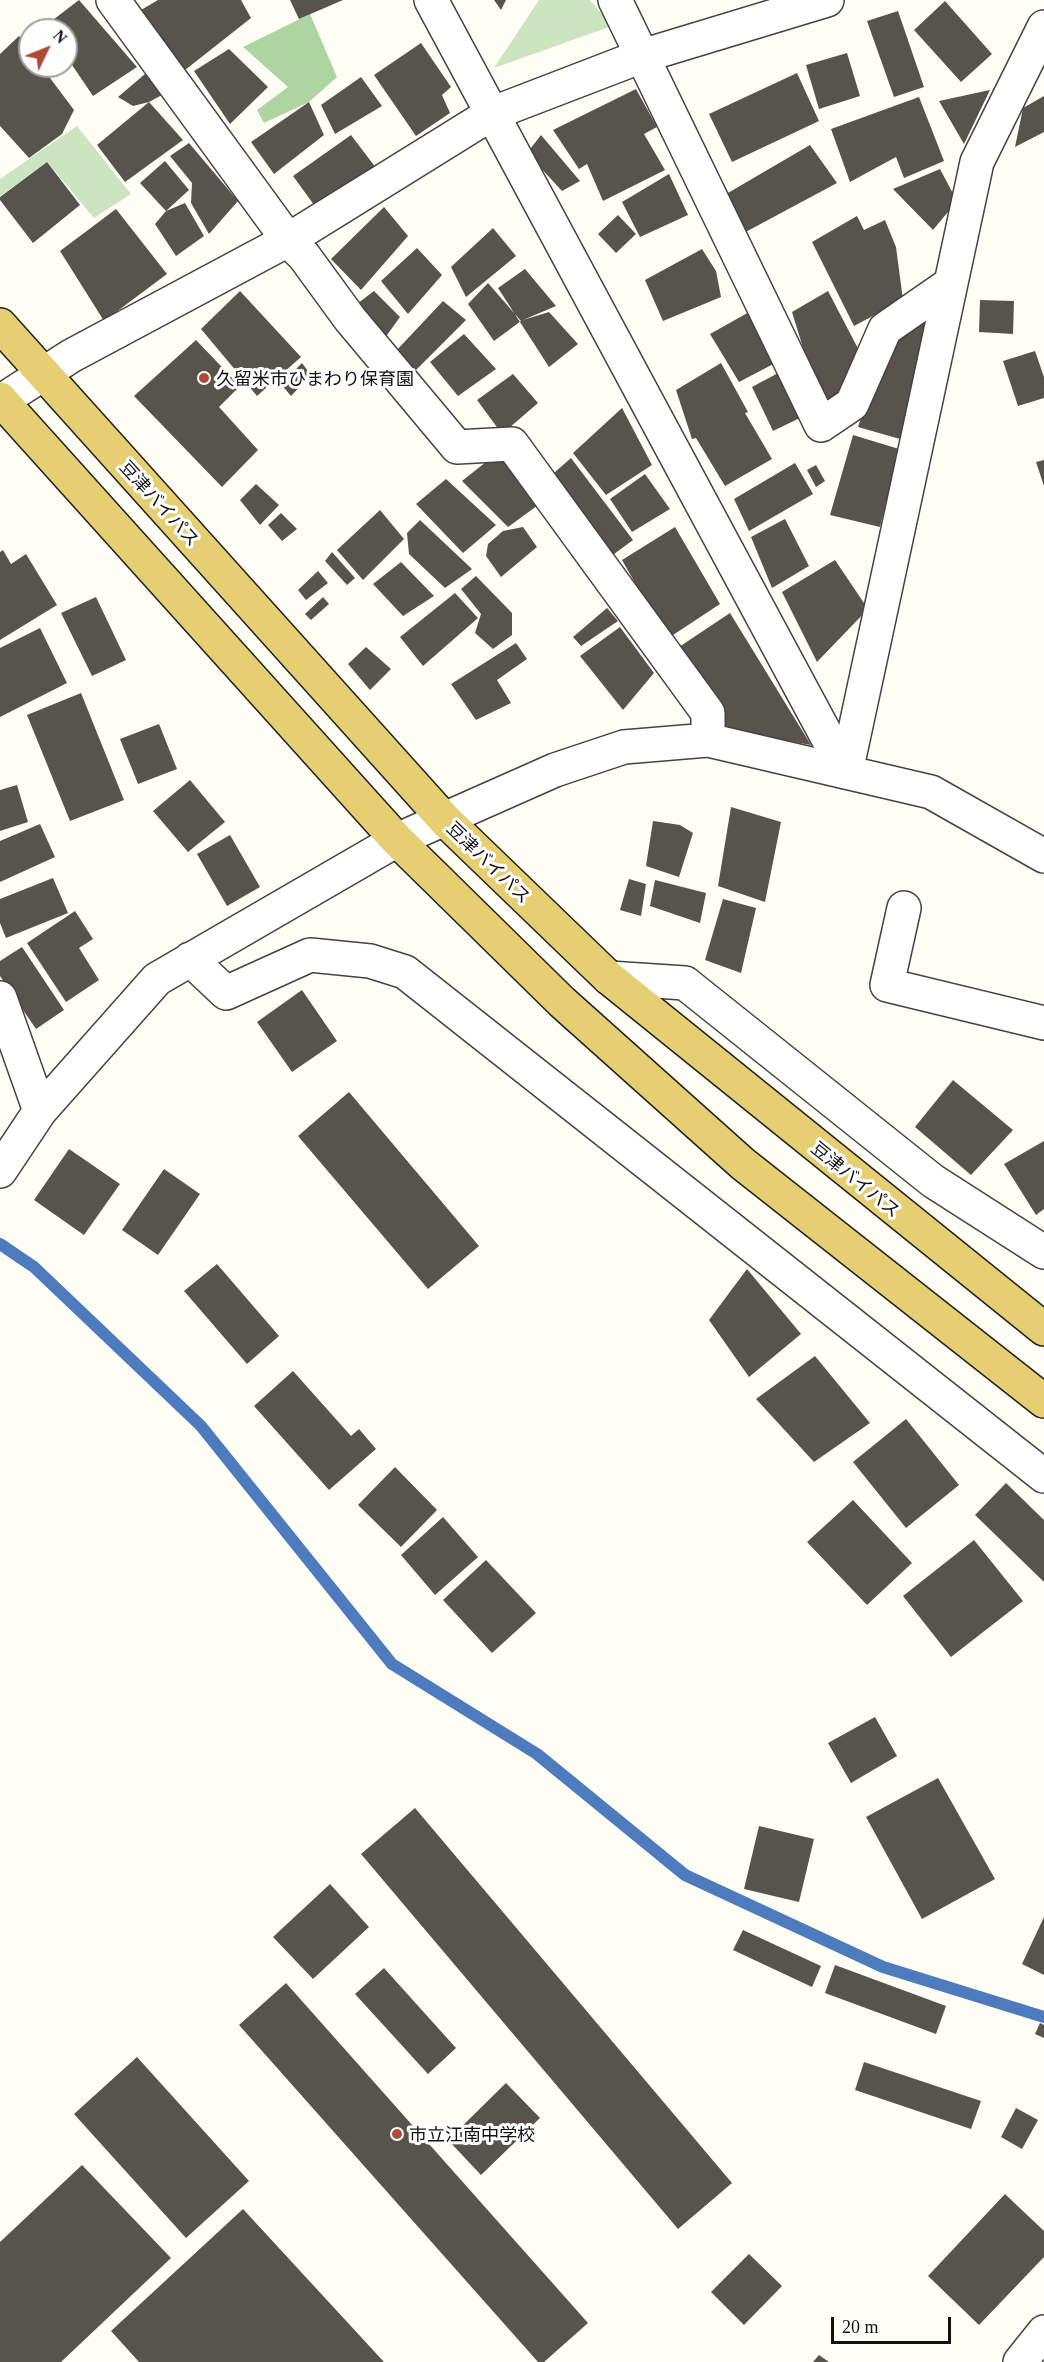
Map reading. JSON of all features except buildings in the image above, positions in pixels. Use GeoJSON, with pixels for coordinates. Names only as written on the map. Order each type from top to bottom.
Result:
{"type":"FeatureCollection","features":[{"type":"Feature","properties":{"kind":"highway","name":"豆津バイパス"},"geometry":{"type":"LineString","coordinates":[[0,325],[444,819],[609,978],[1044,1329]]}},
{"type":"Feature","properties":{"kind":"highway"},"geometry":{"type":"LineString","coordinates":[[0,400],[397,840],[562,1002],[743,1164],[1044,1401]]}},
{"type":"Feature","properties":{"kind":"street"},"geometry":{"type":"LineString","coordinates":[[113,0],[288,240],[304,256],[350,319],[457,447],[512,444],[708,712],[708,740]]}},
{"type":"Feature","properties":{"kind":"street"},"geometry":{"type":"LineString","coordinates":[[431,0],[846,772]]}},
{"type":"Feature","properties":{"kind":"street"},"geometry":{"type":"LineString","coordinates":[[615,0],[821,425],[852,404],[885,329],[950,284]]}},
{"type":"Feature","properties":{"kind":"street"},"geometry":{"type":"LineString","coordinates":[[0,400],[71,356],[288,240],[491,114],[642,56],[827,0]]}},
{"type":"Feature","properties":{"kind":"street"},"geometry":{"type":"LineString","coordinates":[[846,772],[977,162],[1044,27]]}},
{"type":"Feature","properties":{"kind":"street"},"geometry":{"type":"LineString","coordinates":[[0,1171],[40,1111],[157,979],[397,840],[555,770],[624,747],[708,740],[931,792],[1044,856]]}},
{"type":"Feature","properties":{"kind":"street"},"geometry":{"type":"LineString","coordinates":[[904,908],[887,985],[1044,1023]]}},
{"type":"Feature","properties":{"kind":"street"},"geometry":{"type":"LineString","coordinates":[[190,959],[226,993],[310,955],[370,961],[405,972],[1044,1476]]}},
{"type":"Feature","properties":{"kind":"street"},"geometry":{"type":"LineString","coordinates":[[609,978],[685,983],[933,1180],[1044,1252]]}},
{"type":"Feature","properties":{"kind":"street"},"geometry":{"type":"LineString","coordinates":[[0,998],[40,1111]]}},
{"type":"Feature","properties":{"kind":"street"},"geometry":{"type":"LineString","coordinates":[[1020,2362],[1044,2332]]}},
{"type":"Feature","properties":{"kind":"green space"},"geometry":{"type":"Polygon","coordinates":[[[539,0],[590,0],[612,26],[494,68],[539,0]]]}},
{"type":"Feature","properties":{"kind":"green space"},"geometry":{"type":"Polygon","coordinates":[[[310,14],[337,77],[309,102],[264,123],[257,110],[288,87],[243,47],[310,14]]]}},
{"type":"Feature","properties":{"kind":"green space"},"geometry":{"type":"Polygon","coordinates":[[[77,126],[131,194],[94,218],[47,162],[0,196],[0,179],[77,126]]]}},
{"type":"Feature","properties":{"kind":"waterway"},"geometry":{"type":"LineString","coordinates":[[0,1244],[34,1267],[201,1426],[392,1664],[537,1754],[685,1875],[883,1967],[1044,2017]]}},
{"type":"Feature","properties":{"kind":"place","name":"久留米市ひまわり保育園"},"geometry":{"type":"Point","coordinates":[204,378]}},
{"type":"Feature","properties":{"kind":"place","name":"市立江南中学校"},"geometry":{"type":"Point","coordinates":[397,2134]}}]}
